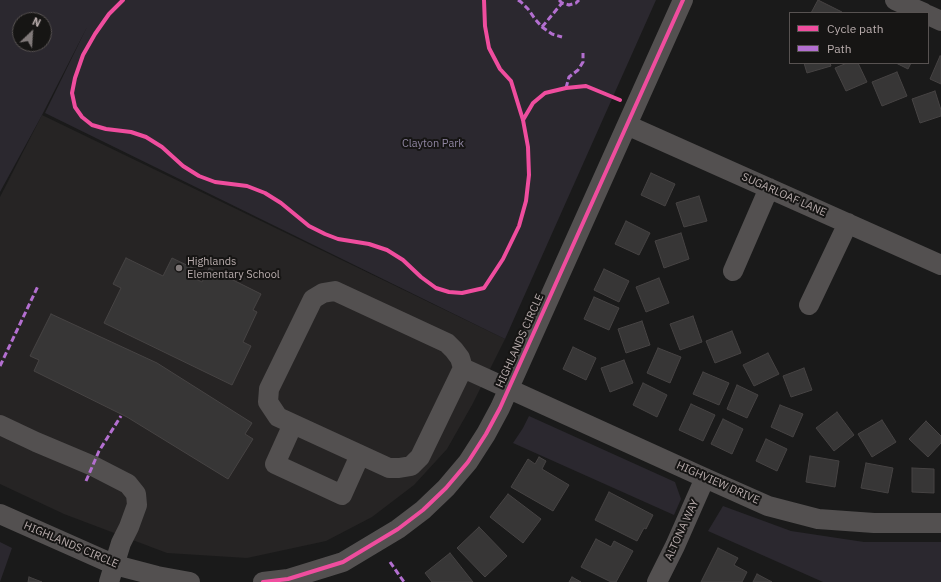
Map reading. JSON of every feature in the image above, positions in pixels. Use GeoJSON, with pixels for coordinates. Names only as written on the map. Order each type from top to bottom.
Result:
{"type":"FeatureCollection","features":[{"type":"Feature","properties":{"kind":"street","name":"HIGHLANDS CIRCLE"},"geometry":{"type":"LineString","coordinates":[[262,582],[288,579],[343,562],[398,529],[423,510],[446,488],[468,462],[486,434],[500,408],[683,0]]}},
{"type":"Feature","properties":{"kind":"street"},"geometry":{"type":"LineString","coordinates":[[895,0],[922,12]]}},
{"type":"Feature","properties":{"kind":"street"},"geometry":{"type":"LineString","coordinates":[[929,15],[941,20]]}},
{"type":"Feature","properties":{"kind":"street","name":"SUGARLOAF LANE"},"geometry":{"type":"LineString","coordinates":[[628,125],[941,265]]}},
{"type":"Feature","properties":{"kind":"street"},"geometry":{"type":"LineString","coordinates":[[733,271],[769,188]]}},
{"type":"Feature","properties":{"kind":"street"},"geometry":{"type":"LineString","coordinates":[[809,305],[848,223]]}},
{"type":"Feature","properties":{"kind":"street"},"geometry":{"type":"LineString","coordinates":[[335,291],[447,344],[460,358],[463,368],[420,457],[411,466],[400,468],[389,468],[278,417],[268,402],[269,389],[313,299],[323,293],[335,291]]}},
{"type":"Feature","properties":{"kind":"street","name":"HIGHVIEW DRIVE"},"geometry":{"type":"LineString","coordinates":[[463,368],[768,506],[818,519],[874,523],[941,523]]}},
{"type":"Feature","properties":{"kind":"street"},"geometry":{"type":"LineString","coordinates":[[293,424],[275,464],[342,495],[360,455]]}},
{"type":"Feature","properties":{"kind":"street"},"geometry":{"type":"LineString","coordinates":[[0,425],[93,466],[128,484],[136,494],[137,505],[121,543],[112,574]]}},
{"type":"Feature","properties":{"kind":"street","name":"ALTONA WAY"},"geometry":{"type":"LineString","coordinates":[[657,582],[675,546],[705,478]]}},
{"type":"Feature","properties":{"kind":"street","name":"HIGHLANDS CIRCLE"},"geometry":{"type":"LineString","coordinates":[[0,514],[112,574],[157,576],[190,582]]}},
{"type":"Feature","properties":{"kind":"shaded area","name":"Highlands Elementary School"},"geometry":{"type":"Polygon","coordinates":[[[42,115],[505,339],[472,405],[447,449],[414,485],[372,517],[326,541],[247,558],[167,553],[64,514],[0,484],[0,197],[42,115]]]}},
{"type":"Feature","properties":{"kind":"green space","name":"Clayton Park"},"geometry":{"type":"Polygon","coordinates":[[[0,0],[656,0],[505,339],[45,113],[87,27],[42,115],[0,192],[0,0]]]}},
{"type":"Feature","properties":{"kind":"green space"},"geometry":{"type":"Polygon","coordinates":[[[529,416],[675,482],[681,499],[674,515],[513,443],[529,416]]]}},
{"type":"Feature","properties":{"kind":"green space"},"geometry":{"type":"Polygon","coordinates":[[[723,506],[791,531],[864,542],[941,542],[941,582],[823,582],[708,531],[723,506]]]}},
{"type":"Feature","properties":{"kind":"green space"},"geometry":{"type":"Polygon","coordinates":[[[0,542],[12,548],[0,582],[0,542]]]}},
{"type":"Feature","properties":{"kind":"building"},"geometry":{"type":"Polygon","coordinates":[[[818,0],[842,12],[812,12],[818,0]]]}},
{"type":"Feature","properties":{"kind":"building"},"geometry":{"type":"Polygon","coordinates":[[[941,56],[941,84],[930,79],[941,56]]]}},
{"type":"Feature","properties":{"kind":"building"},"geometry":{"type":"Polygon","coordinates":[[[804,64],[830,64],[831,66],[807,73],[804,64]]]}},
{"type":"Feature","properties":{"kind":"building"},"geometry":{"type":"Polygon","coordinates":[[[845,64],[858,64],[867,82],[846,91],[835,68],[845,64]]]}},
{"type":"Feature","properties":{"kind":"building"},"geometry":{"type":"Polygon","coordinates":[[[898,64],[910,64],[908,69],[898,64]]]}},
{"type":"Feature","properties":{"kind":"building"},"geometry":{"type":"Polygon","coordinates":[[[897,72],[907,96],[882,106],[872,82],[897,72]]]}},
{"type":"Feature","properties":{"kind":"building"},"geometry":{"type":"Polygon","coordinates":[[[935,91],[941,110],[941,116],[920,123],[912,99],[935,91]]]}},
{"type":"Feature","properties":{"kind":"building"},"geometry":{"type":"Polygon","coordinates":[[[651,173],[675,184],[665,206],[641,195],[651,173]]]}},
{"type":"Feature","properties":{"kind":"building"},"geometry":{"type":"Polygon","coordinates":[[[699,196],[707,221],[684,227],[676,203],[699,196]]]}},
{"type":"Feature","properties":{"kind":"building"},"geometry":{"type":"Polygon","coordinates":[[[626,221],[650,233],[639,255],[615,244],[626,221]]]}},
{"type":"Feature","properties":{"kind":"building"},"geometry":{"type":"Polygon","coordinates":[[[681,233],[689,259],[664,268],[655,241],[681,233]]]}},
{"type":"Feature","properties":{"kind":"building"},"geometry":{"type":"Polygon","coordinates":[[[126,258],[163,276],[172,258],[197,270],[194,278],[202,282],[209,268],[261,294],[253,310],[257,312],[243,342],[251,346],[232,385],[104,323],[121,288],[113,284],[126,258]]]}},
{"type":"Feature","properties":{"kind":"building"},"geometry":{"type":"Polygon","coordinates":[[[604,269],[629,281],[619,302],[594,290],[604,269]]]}},
{"type":"Feature","properties":{"kind":"building"},"geometry":{"type":"Polygon","coordinates":[[[659,278],[669,303],[646,312],[636,287],[659,278]]]}},
{"type":"Feature","properties":{"kind":"building"},"geometry":{"type":"Polygon","coordinates":[[[594,297],[619,308],[609,330],[584,319],[594,297]]]}},
{"type":"Feature","properties":{"kind":"building"},"geometry":{"type":"Polygon","coordinates":[[[51,314],[157,363],[252,423],[245,434],[253,439],[228,479],[127,417],[34,371],[39,360],[30,356],[51,314]]]}},
{"type":"Feature","properties":{"kind":"building"},"geometry":{"type":"Polygon","coordinates":[[[693,316],[702,342],[680,350],[670,324],[693,316]]]}},
{"type":"Feature","properties":{"kind":"building"},"geometry":{"type":"Polygon","coordinates":[[[642,321],[650,345],[626,353],[618,329],[642,321]]]}},
{"type":"Feature","properties":{"kind":"building"},"geometry":{"type":"Polygon","coordinates":[[[732,331],[741,353],[715,363],[706,341],[732,331]]]}},
{"type":"Feature","properties":{"kind":"building"},"geometry":{"type":"Polygon","coordinates":[[[573,347],[596,358],[586,380],[563,369],[573,347]]]}},
{"type":"Feature","properties":{"kind":"building"},"geometry":{"type":"Polygon","coordinates":[[[658,348],[681,357],[670,383],[647,373],[658,348]]]}},
{"type":"Feature","properties":{"kind":"building"},"geometry":{"type":"Polygon","coordinates":[[[768,353],[779,374],[754,386],[743,365],[768,353]]]}},
{"type":"Feature","properties":{"kind":"building"},"geometry":{"type":"Polygon","coordinates":[[[624,360],[633,383],[610,392],[601,368],[624,360]]]}},
{"type":"Feature","properties":{"kind":"building"},"geometry":{"type":"Polygon","coordinates":[[[804,368],[812,390],[791,397],[783,376],[804,368]]]}},
{"type":"Feature","properties":{"kind":"building"},"geometry":{"type":"Polygon","coordinates":[[[703,372],[729,383],[719,405],[693,394],[703,372]]]}},
{"type":"Feature","properties":{"kind":"building"},"geometry":{"type":"Polygon","coordinates":[[[643,383],[667,395],[657,417],[633,405],[643,383]]]}},
{"type":"Feature","properties":{"kind":"building"},"geometry":{"type":"Polygon","coordinates":[[[737,385],[758,395],[747,418],[727,409],[737,385]]]}},
{"type":"Feature","properties":{"kind":"building"},"geometry":{"type":"Polygon","coordinates":[[[691,404],[715,415],[703,441],[679,430],[691,404]]]}},
{"type":"Feature","properties":{"kind":"building"},"geometry":{"type":"Polygon","coordinates":[[[780,405],[803,414],[793,437],[771,427],[780,405]]]}},
{"type":"Feature","properties":{"kind":"building"},"geometry":{"type":"Polygon","coordinates":[[[837,412],[854,435],[834,451],[816,428],[837,412]]]}},
{"type":"Feature","properties":{"kind":"building"},"geometry":{"type":"Polygon","coordinates":[[[723,419],[743,429],[732,454],[711,444],[723,419]]]}},
{"type":"Feature","properties":{"kind":"building"},"geometry":{"type":"Polygon","coordinates":[[[882,420],[896,442],[872,457],[858,434],[882,420]]]}},
{"type":"Feature","properties":{"kind":"building"},"geometry":{"type":"Polygon","coordinates":[[[926,421],[941,436],[941,443],[928,457],[909,439],[926,421]]]}},
{"type":"Feature","properties":{"kind":"building"},"geometry":{"type":"Polygon","coordinates":[[[766,439],[787,449],[777,471],[756,461],[766,439]]]}},
{"type":"Feature","properties":{"kind":"building"},"geometry":{"type":"Polygon","coordinates":[[[810,456],[839,461],[835,487],[806,482],[810,456]]]}},
{"type":"Feature","properties":{"kind":"building"},"geometry":{"type":"Polygon","coordinates":[[[539,457],[546,461],[542,469],[569,485],[553,511],[511,487],[528,459],[535,464],[539,457]]]}},
{"type":"Feature","properties":{"kind":"building"},"geometry":{"type":"Polygon","coordinates":[[[866,463],[893,468],[888,493],[861,488],[866,463]]]}},
{"type":"Feature","properties":{"kind":"building"},"geometry":{"type":"Polygon","coordinates":[[[912,468],[934,469],[934,493],[912,492],[912,468]]]}},
{"type":"Feature","properties":{"kind":"building"},"geometry":{"type":"Polygon","coordinates":[[[609,492],[653,515],[646,529],[644,528],[637,541],[595,520],[609,492]]]}},
{"type":"Feature","properties":{"kind":"building"},"geometry":{"type":"Polygon","coordinates":[[[508,494],[541,519],[523,543],[490,517],[508,494]]]}},
{"type":"Feature","properties":{"kind":"building"},"geometry":{"type":"Polygon","coordinates":[[[479,527],[507,556],[485,577],[457,548],[479,527]]]}},
{"type":"Feature","properties":{"kind":"building"},"geometry":{"type":"Polygon","coordinates":[[[596,539],[611,547],[614,541],[633,551],[616,582],[611,582],[581,567],[596,539]]]}},
{"type":"Feature","properties":{"kind":"building"},"geometry":{"type":"Polygon","coordinates":[[[718,548],[738,558],[734,565],[747,572],[742,582],[701,582],[718,548]]]}},
{"type":"Feature","properties":{"kind":"building"},"geometry":{"type":"Polygon","coordinates":[[[450,553],[473,582],[432,582],[425,573],[450,553]]]}},
{"type":"Feature","properties":{"kind":"building"},"geometry":{"type":"Polygon","coordinates":[[[757,574],[772,582],[753,582],[757,574]]]}},
{"type":"Feature","properties":{"kind":"building"},"geometry":{"type":"Polygon","coordinates":[[[29,577],[42,582],[28,582],[29,577]]]}},
{"type":"Feature","properties":{"kind":"building"},"geometry":{"type":"Polygon","coordinates":[[[572,577],[581,582],[569,582],[572,577]]]}},
{"type":"Feature","properties":{"kind":"marked path"},"geometry":{"type":"LineString","coordinates":[[518,0],[528,9],[542,27],[552,34],[562,37]]}},
{"type":"Feature","properties":{"kind":"marked path"},"geometry":{"type":"LineString","coordinates":[[559,0],[562,3],[569,5],[576,3],[579,0]]}},
{"type":"Feature","properties":{"kind":"marked path"},"geometry":{"type":"LineString","coordinates":[[542,27],[562,3]]}},
{"type":"Feature","properties":{"kind":"marked path"},"geometry":{"type":"LineString","coordinates":[[566,88],[569,77],[578,70],[583,62],[583,53]]}},
{"type":"Feature","properties":{"kind":"marked path"},"geometry":{"type":"LineString","coordinates":[[0,366],[38,286]]}},
{"type":"Feature","properties":{"kind":"marked path"},"geometry":{"type":"LineString","coordinates":[[86,481],[99,451],[121,416]]}},
{"type":"Feature","properties":{"kind":"marked path"},"geometry":{"type":"LineString","coordinates":[[390,562],[404,582]]}},
{"type":"Feature","properties":{"kind":"cycle path"},"geometry":{"type":"LineString","coordinates":[[123,0],[109,14],[83,55],[75,78],[72,93],[75,107],[82,117],[92,125],[106,129],[131,132],[146,137],[162,147],[183,166],[199,176],[215,182],[247,186],[265,193],[281,203],[309,226],[338,239],[369,244],[387,250],[403,260],[421,277],[436,288],[449,292],[462,293],[484,288],[503,259],[519,226],[526,201],[529,175],[528,147],[523,120],[511,81],[500,69],[489,48],[485,26],[484,0]]}},
{"type":"Feature","properties":{"kind":"cycle path"},"geometry":{"type":"LineString","coordinates":[[263,582],[288,579],[343,562],[398,529],[423,510],[446,488],[468,462],[486,434],[500,408],[683,0]]}},
{"type":"Feature","properties":{"kind":"cycle path"},"geometry":{"type":"LineString","coordinates":[[523,120],[533,103],[545,93],[566,88],[586,86],[620,100]]}},
{"type":"Feature","properties":{"kind":"place","name":"Highlands Elementary School"},"geometry":{"type":"Point","coordinates":[179,268]}}]}
